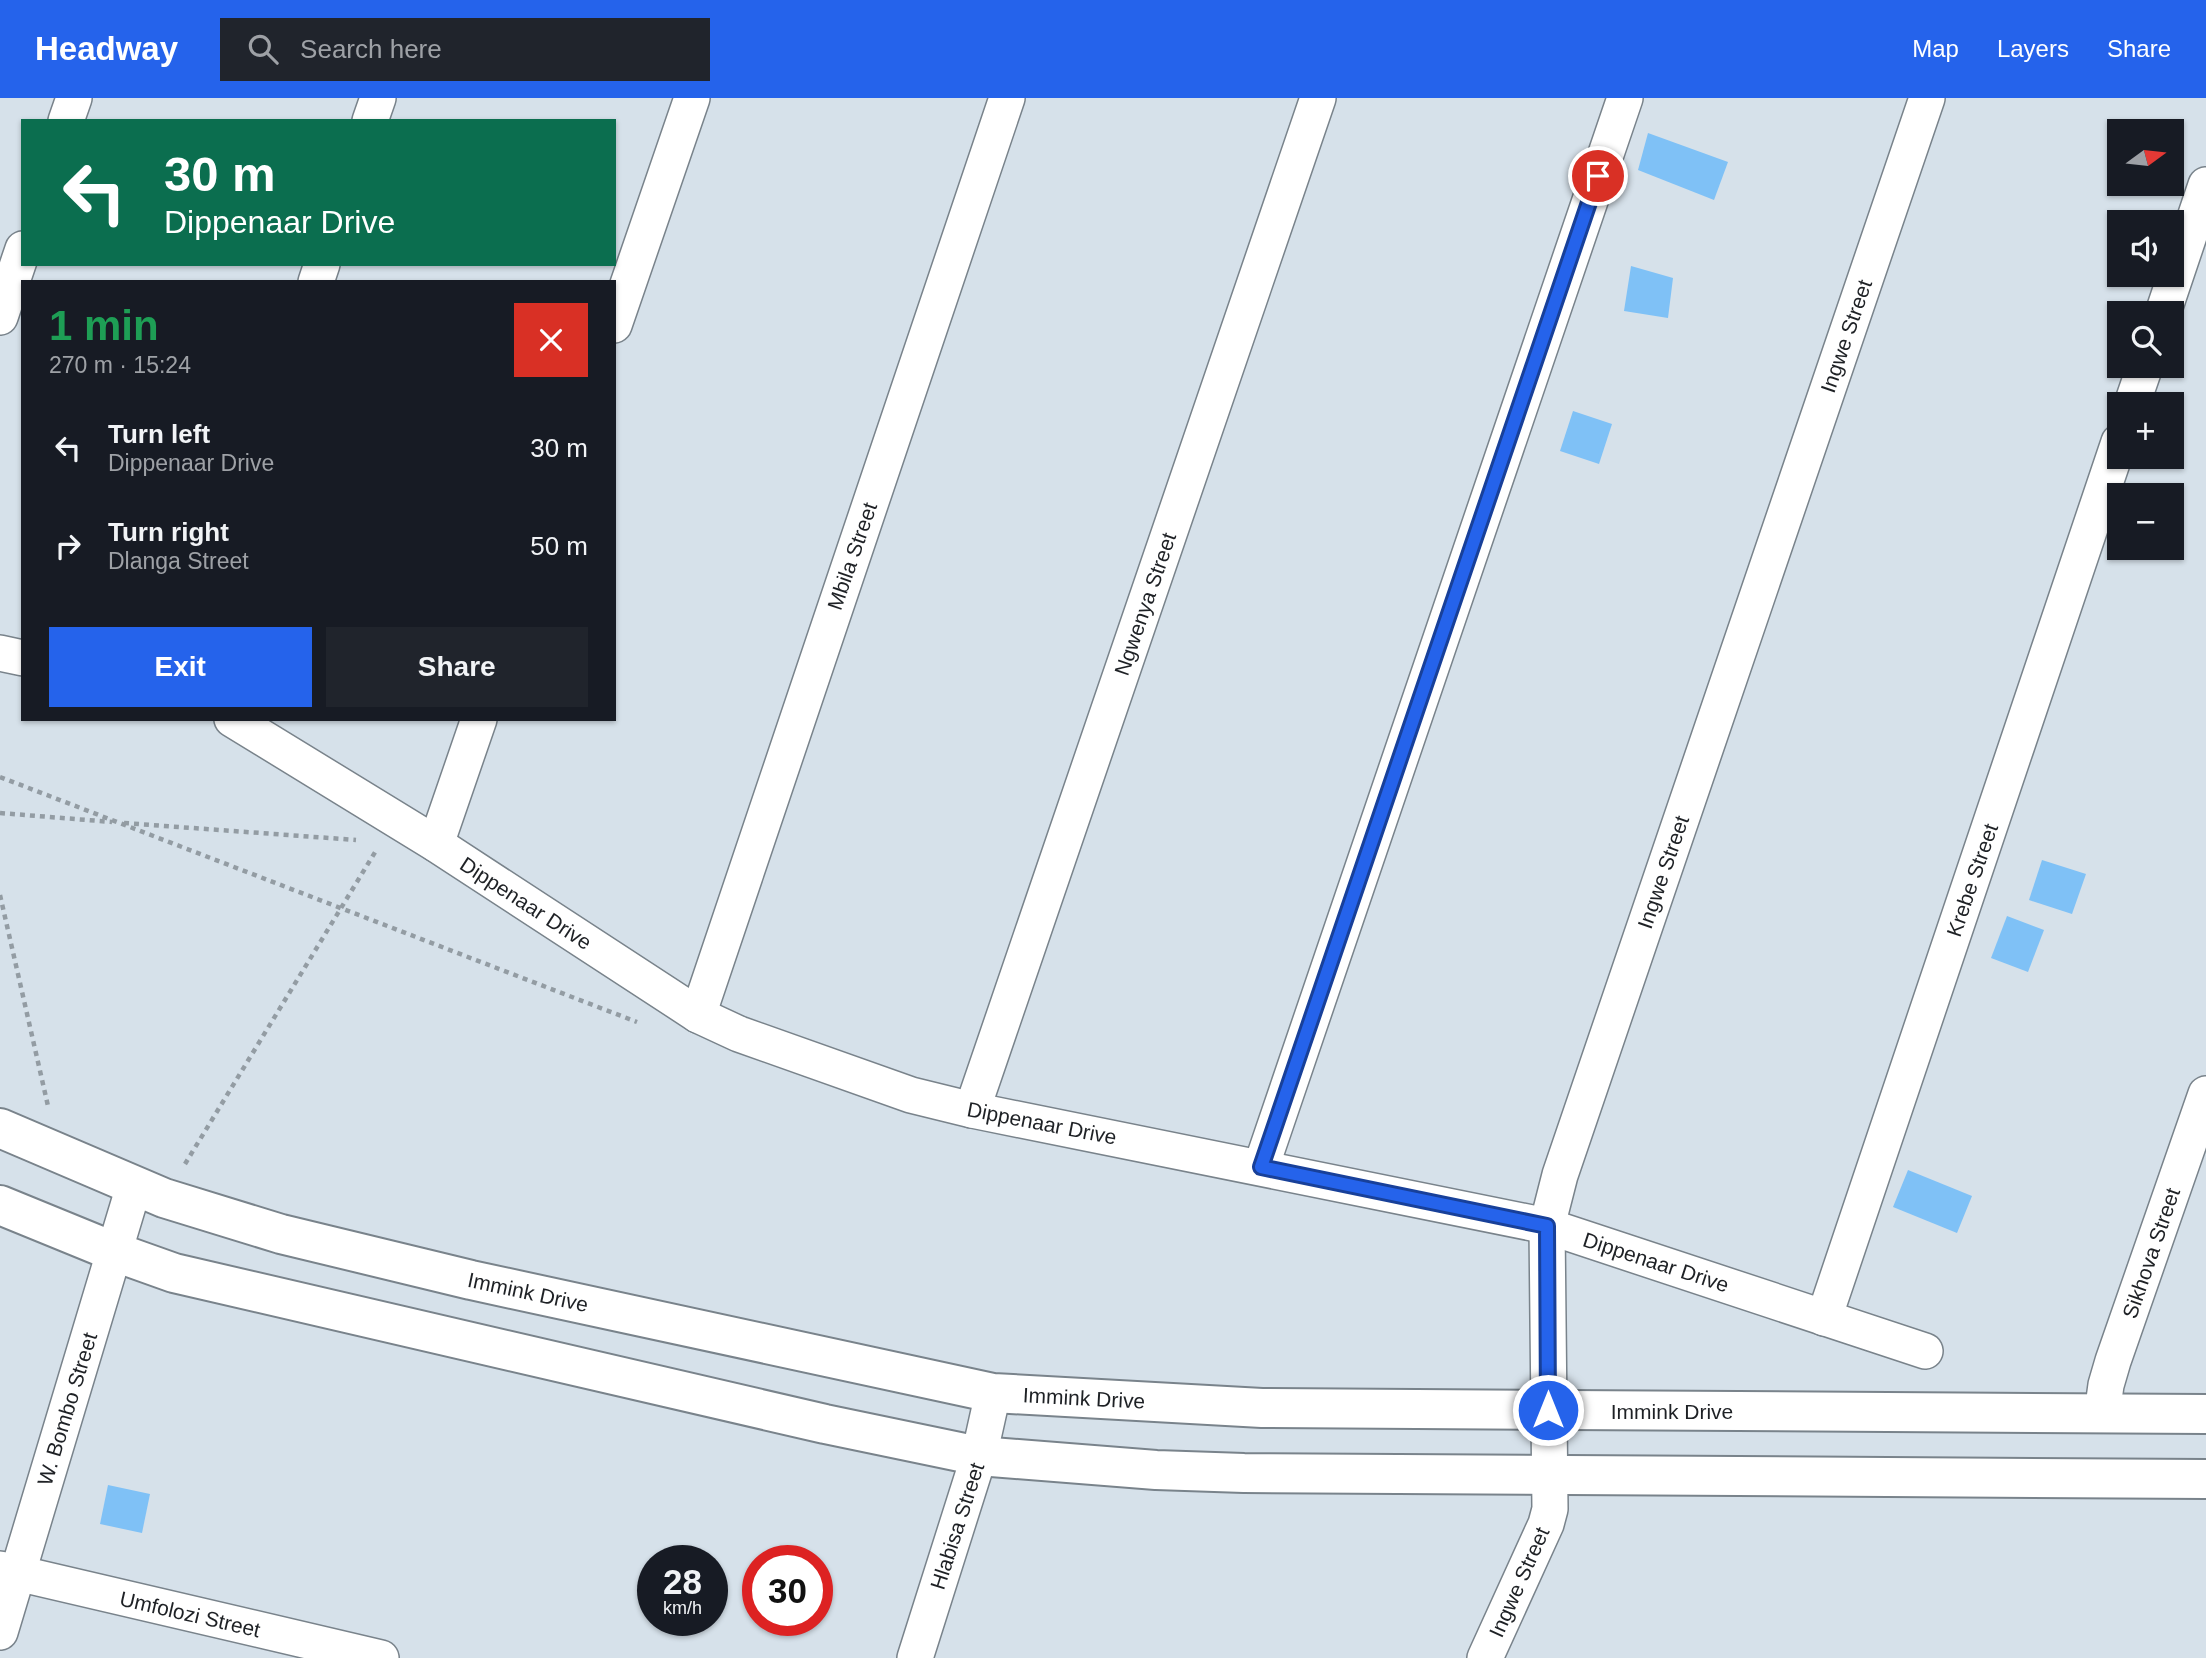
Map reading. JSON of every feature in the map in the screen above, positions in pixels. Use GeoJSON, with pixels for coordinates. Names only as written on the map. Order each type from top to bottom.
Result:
{"type":"FeatureCollection","features":[{"type":"Feature","properties":{"kind":"main road","name":"Immink Drive"},"geometry":{"type":"LineString","coordinates":[[0,1128],[149,1192],[281,1234],[459,1277],[993,1393],[1262,1408],[2206,1414]]}},
{"type":"Feature","properties":{"kind":"main road"},"geometry":{"type":"LineString","coordinates":[[0,1205],[174,1273],[825,1424],[979,1456],[1231,1473],[2206,1479]]}},
{"type":"Feature","properties":{"kind":"street"},"geometry":{"type":"LineString","coordinates":[[67,119],[74,98]]}},
{"type":"Feature","properties":{"kind":"street"},"geometry":{"type":"LineString","coordinates":[[371,119],[378,98]]}},
{"type":"Feature","properties":{"kind":"street"},"geometry":{"type":"LineString","coordinates":[[616,319],[692,98]]}},
{"type":"Feature","properties":{"kind":"street","name":"Mbila Street"},"geometry":{"type":"LineString","coordinates":[[698,1015],[1007,98]]}},
{"type":"Feature","properties":{"kind":"street","name":"Ngwenya Street"},"geometry":{"type":"LineString","coordinates":[[972,1110],[1318,98]]}},
{"type":"Feature","properties":{"kind":"street"},"geometry":{"type":"LineString","coordinates":[[1261,1167],[1625,98]]}},
{"type":"Feature","properties":{"kind":"street","name":"Ingwe Street"},"geometry":{"type":"LineString","coordinates":[[1485,1658],[1546,1524],[1550,1509],[1547,1226],[1564,1162],[1927,98]]}},
{"type":"Feature","properties":{"kind":"street"},"geometry":{"type":"LineString","coordinates":[[2167,301],[2206,185]]}},
{"type":"Feature","properties":{"kind":"street"},"geometry":{"type":"LineString","coordinates":[[0,317],[21,255]]}},
{"type":"Feature","properties":{"kind":"street","name":"Krebe Street"},"geometry":{"type":"LineString","coordinates":[[1824,1318],[2110,469]]}},
{"type":"Feature","properties":{"kind":"street"},"geometry":{"type":"LineString","coordinates":[[0,653],[21,658]]}},
{"type":"Feature","properties":{"kind":"street","name":"Dippenaar Drive"},"geometry":{"type":"LineString","coordinates":[[235,721],[389,831],[436,844],[698,1015],[738,1034],[911,1095],[972,1110],[1547,1226],[1925,1351]]}},
{"type":"Feature","properties":{"kind":"street"},"geometry":{"type":"LineString","coordinates":[[436,844],[478,721]]}},
{"type":"Feature","properties":{"kind":"street","name":"Sikhova Street"},"geometry":{"type":"LineString","coordinates":[[2102,1414],[2113,1361],[2206,1094]]}},
{"type":"Feature","properties":{"kind":"street","name":"W. Bombo Street"},"geometry":{"type":"LineString","coordinates":[[0,1632],[9,1571],[115,1252],[149,1192]]}},
{"type":"Feature","properties":{"kind":"street","name":"Hlabisa Street"},"geometry":{"type":"LineString","coordinates":[[915,1658],[979,1456],[993,1393]]}},
{"type":"Feature","properties":{"kind":"street","name":"Umfolozi Street"},"geometry":{"type":"LineString","coordinates":[[9,1571],[305,1650],[381,1658]]}},
{"type":"Feature","properties":{"kind":"path"},"geometry":{"type":"LineString","coordinates":[[0,777],[649,1026]]}},
{"type":"Feature","properties":{"kind":"path"},"geometry":{"type":"LineString","coordinates":[[0,813],[117,822],[389,831],[342,908],[149,1192]]}},
{"type":"Feature","properties":{"kind":"path"},"geometry":{"type":"LineString","coordinates":[[0,895],[59,1153]]}},
{"type":"Feature","properties":{"kind":"building"},"geometry":{"type":"Polygon","coordinates":[[[1648,133],[1728,162],[1714,200],[1638,170],[1648,133]]]}},
{"type":"Feature","properties":{"kind":"building"},"geometry":{"type":"Polygon","coordinates":[[[1631,266],[1673,278],[1668,318],[1624,311],[1631,266]]]}},
{"type":"Feature","properties":{"kind":"building"},"geometry":{"type":"Polygon","coordinates":[[[1573,411],[1612,424],[1599,464],[1560,451],[1573,411]]]}},
{"type":"Feature","properties":{"kind":"building"},"geometry":{"type":"Polygon","coordinates":[[[2042,860],[2086,874],[2072,914],[2029,900],[2042,860]]]}},
{"type":"Feature","properties":{"kind":"building"},"geometry":{"type":"Polygon","coordinates":[[[2007,916],[2044,930],[2028,972],[1991,958],[2007,916]]]}},
{"type":"Feature","properties":{"kind":"building"},"geometry":{"type":"Polygon","coordinates":[[[1908,1170],[1972,1196],[1957,1233],[1893,1207],[1908,1170]]]}},
{"type":"Feature","properties":{"kind":"building"},"geometry":{"type":"Polygon","coordinates":[[[108,1485],[150,1494],[142,1533],[100,1524],[108,1485]]]}},
{"type":"Feature","properties":{"kind":"route"},"geometry":{"type":"LineString","coordinates":[[1548,1410],[1547,1226],[1261,1167],[1598,176]]}}]}
